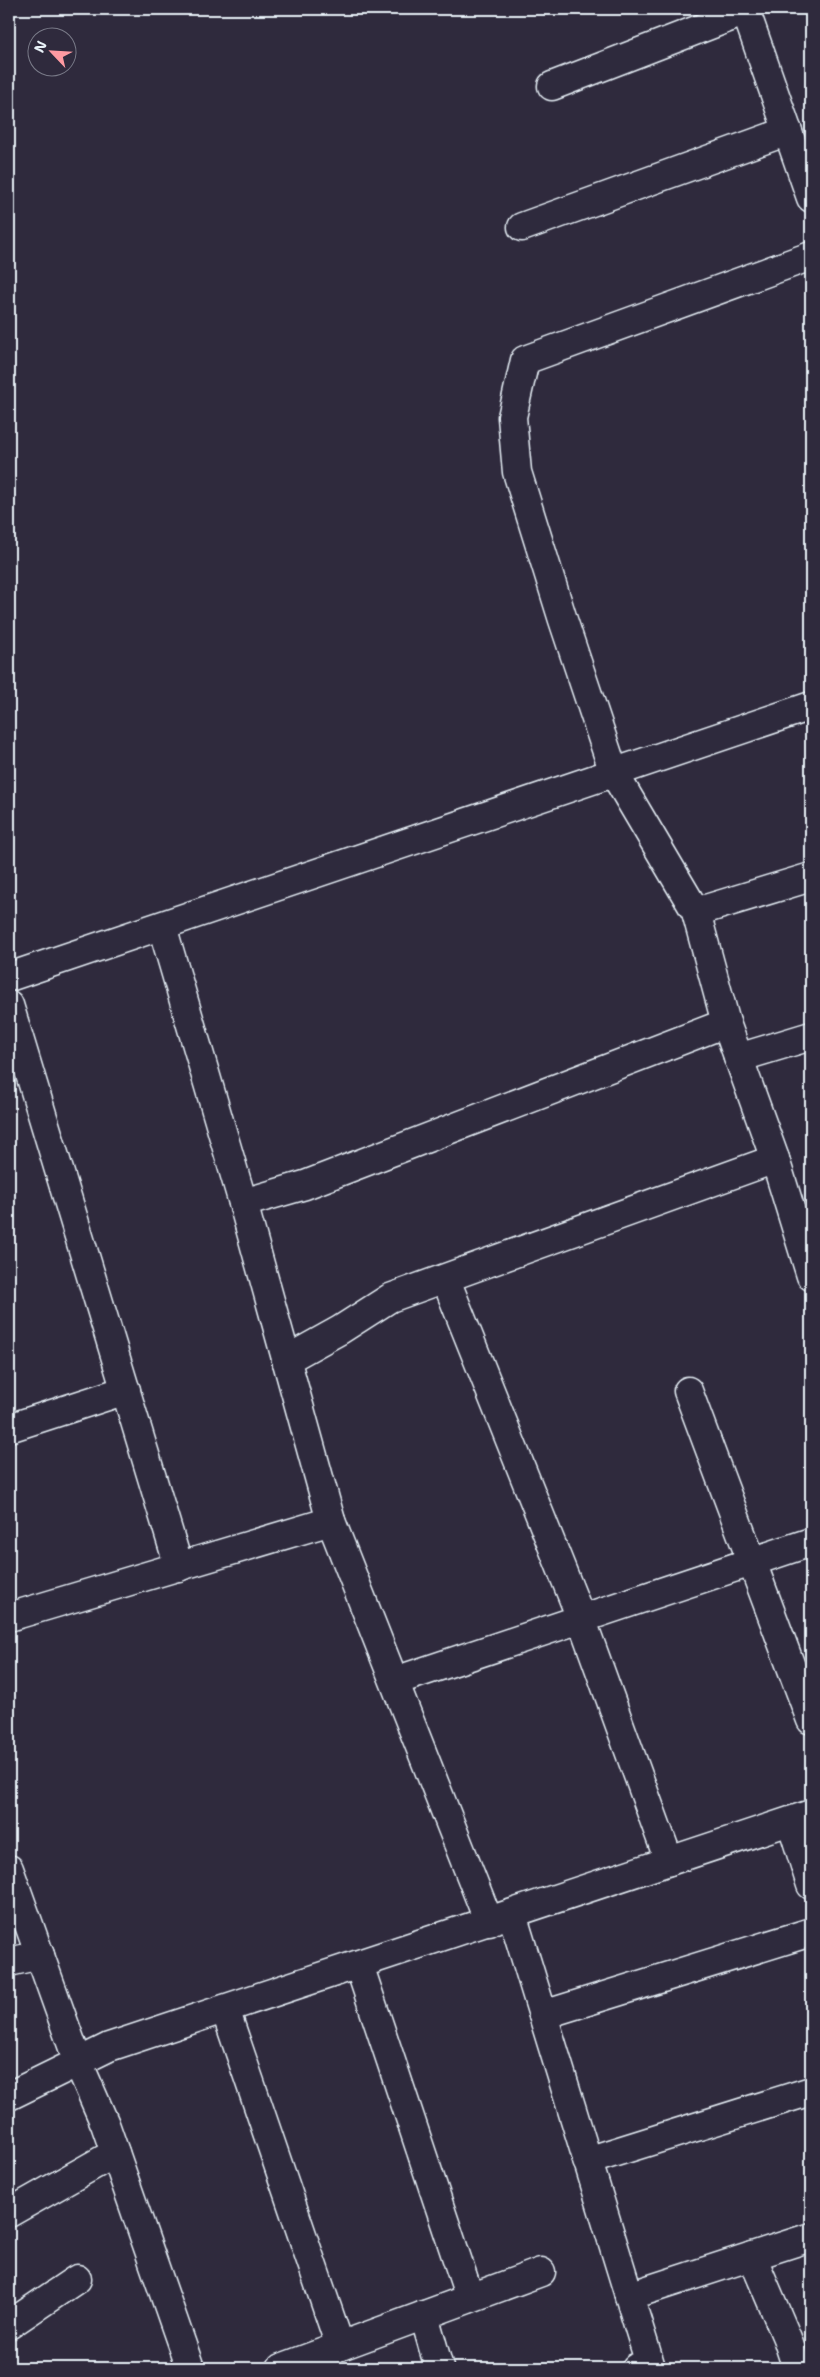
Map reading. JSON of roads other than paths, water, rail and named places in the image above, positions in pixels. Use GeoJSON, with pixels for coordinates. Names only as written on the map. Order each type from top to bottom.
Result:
{"type":"FeatureCollection","features":[{"type":"Feature","properties":{"kind":"street"},"geometry":{"type":"LineString","coordinates":[[552,86],[745,10],[811,198]]}},
{"type":"Feature","properties":{"kind":"street"},"geometry":{"type":"LineString","coordinates":[[522,227],[788,131]]}},
{"type":"Feature","properties":{"kind":"street"},"geometry":{"type":"LineString","coordinates":[[811,256],[525,360],[512,417],[517,472],[614,773],[696,912],[726,1023],[738,1058],[775,1159],[801,1209],[811,1276]]}},
{"type":"Feature","properties":{"kind":"street"},"geometry":{"type":"LineString","coordinates":[[9,977],[811,706]]}},
{"type":"Feature","properties":{"kind":"street"},"geometry":{"type":"LineString","coordinates":[[696,912],[811,877]]}},
{"type":"Feature","properties":{"kind":"street"},"geometry":{"type":"LineString","coordinates":[[162,926],[243,1203],[331,1521],[395,1681],[543,2015],[650,2364],[636,2368]]}},
{"type":"Feature","properties":{"kind":"street"},"geometry":{"type":"LineString","coordinates":[[9,1005],[179,1567]]}},
{"type":"Feature","properties":{"kind":"street"},"geometry":{"type":"LineString","coordinates":[[243,1203],[305,1185],[726,1023]]}},
{"type":"Feature","properties":{"kind":"street"},"geometry":{"type":"LineString","coordinates":[[738,1058],[811,1036]]}},
{"type":"Feature","properties":{"kind":"street"},"geometry":{"type":"LineString","coordinates":[[286,1360],[340,1330],[390,1298],[446,1280],[775,1159]]}},
{"type":"Feature","properties":{"kind":"street"},"geometry":{"type":"LineString","coordinates":[[446,1280],[581,1618],[669,1861]]}},
{"type":"Feature","properties":{"kind":"street"},"geometry":{"type":"LineString","coordinates":[[9,1428],[126,1390]]}},
{"type":"Feature","properties":{"kind":"street"},"geometry":{"type":"LineString","coordinates":[[688,1391],[811,1720]]}},
{"type":"Feature","properties":{"kind":"street"},"geometry":{"type":"LineString","coordinates":[[9,1617],[331,1521]]}},
{"type":"Feature","properties":{"kind":"street"},"geometry":{"type":"LineString","coordinates":[[395,1681],[752,1560],[811,1542]]}},
{"type":"Feature","properties":{"kind":"street"},"geometry":{"type":"LineString","coordinates":[[9,2096],[109,2047],[801,1818],[811,1885]]}},
{"type":"Feature","properties":{"kind":"street"},"geometry":{"type":"LineString","coordinates":[[9,1869],[78,2062],[115,2153],[190,2368]]}},
{"type":"Feature","properties":{"kind":"street"},"geometry":{"type":"LineString","coordinates":[[543,2015],[811,1932]]}},
{"type":"Feature","properties":{"kind":"street"},"geometry":{"type":"LineString","coordinates":[[9,1962],[40,1955]]}},
{"type":"Feature","properties":{"kind":"street"},"geometry":{"type":"LineString","coordinates":[[359,1964],[470,2298]]}},
{"type":"Feature","properties":{"kind":"street"},"geometry":{"type":"LineString","coordinates":[[225,2009],[340,2346]]}},
{"type":"Feature","properties":{"kind":"street"},"geometry":{"type":"LineString","coordinates":[[587,2160],[811,2091]]}},
{"type":"Feature","properties":{"kind":"street"},"geometry":{"type":"LineString","coordinates":[[9,2213],[115,2153]]}},
{"type":"Feature","properties":{"kind":"street"},"geometry":{"type":"LineString","coordinates":[[629,2296],[811,2237]]}},
{"type":"Feature","properties":{"kind":"street"},"geometry":{"type":"LineString","coordinates":[[752,2256],[788,2338],[797,2368]]}},
{"type":"Feature","properties":{"kind":"street"},"geometry":{"type":"LineString","coordinates":[[281,2368],[541,2272]]}},
{"type":"Feature","properties":{"kind":"street"},"geometry":{"type":"LineString","coordinates":[[9,2325],[76,2278]]}},
{"type":"Feature","properties":{"kind":"street"},"geometry":{"type":"LineString","coordinates":[[424,2315],[439,2368]]}}]}
